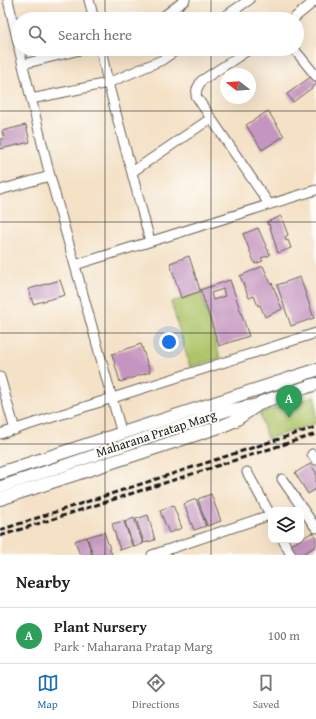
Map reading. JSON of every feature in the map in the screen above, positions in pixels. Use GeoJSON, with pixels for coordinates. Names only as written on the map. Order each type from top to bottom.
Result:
{"type":"FeatureCollection","features":[{"type":"Feature","properties":{"kind":"main road","name":"Maharana Pratap Marg"},"geometry":{"type":"LineString","coordinates":[[0,473],[316,370]]}},
{"type":"Feature","properties":{"kind":"main road","name":"Maharana Pratap Marg"},"geometry":{"type":"LineString","coordinates":[[0,499],[222,426],[234,421],[256,405],[272,398],[316,384]]}},
{"type":"Feature","properties":{"kind":"street"},"geometry":{"type":"LineString","coordinates":[[8,0],[12,17]]}},
{"type":"Feature","properties":{"kind":"street"},"geometry":{"type":"LineString","coordinates":[[90,0],[93,12]]}},
{"type":"Feature","properties":{"kind":"street"},"geometry":{"type":"LineString","coordinates":[[169,12],[185,0]]}},
{"type":"Feature","properties":{"kind":"street"},"geometry":{"type":"LineString","coordinates":[[231,12],[249,0]]}},
{"type":"Feature","properties":{"kind":"street"},"geometry":{"type":"LineString","coordinates":[[301,12],[314,1]]}},
{"type":"Feature","properties":{"kind":"street"},"geometry":{"type":"LineString","coordinates":[[21,56],[50,176],[122,434]]}},
{"type":"Feature","properties":{"kind":"street"},"geometry":{"type":"LineString","coordinates":[[23,64],[56,56]]}},
{"type":"Feature","properties":{"kind":"street"},"geometry":{"type":"LineString","coordinates":[[102,56],[108,83],[150,241]]}},
{"type":"Feature","properties":{"kind":"street"},"geometry":{"type":"LineString","coordinates":[[32,99],[108,83],[162,60],[168,56]]}},
{"type":"Feature","properties":{"kind":"street"},"geometry":{"type":"LineString","coordinates":[[239,56],[201,81],[197,89],[196,96],[268,204]]}},
{"type":"Feature","properties":{"kind":"street"},"geometry":{"type":"LineString","coordinates":[[300,56],[316,76]]}},
{"type":"Feature","properties":{"kind":"street"},"geometry":{"type":"LineString","coordinates":[[132,172],[210,119]]}},
{"type":"Feature","properties":{"kind":"street"},"geometry":{"type":"LineString","coordinates":[[0,190],[50,176]]}},
{"type":"Feature","properties":{"kind":"street"},"geometry":{"type":"LineString","coordinates":[[74,265],[316,190]]}},
{"type":"Feature","properties":{"kind":"street"},"geometry":{"type":"LineString","coordinates":[[0,434],[316,333]]}},
{"type":"Feature","properties":{"kind":"street"},"geometry":{"type":"LineString","coordinates":[[0,377],[15,430]]}},
{"type":"Feature","properties":{"kind":"street"},"geometry":{"type":"LineString","coordinates":[[0,487],[229,410],[256,405]]}},
{"type":"Feature","properties":{"kind":"street"},"geometry":{"type":"LineString","coordinates":[[248,472],[268,509]]}},
{"type":"Feature","properties":{"kind":"street"},"geometry":{"type":"LineString","coordinates":[[282,479],[316,528]]}},
{"type":"Feature","properties":{"kind":"street"},"geometry":{"type":"LineString","coordinates":[[152,555],[268,516]]}},
{"type":"Feature","properties":{"kind":"street"},"geometry":{"type":"LineString","coordinates":[[285,543],[291,555]]}},
{"type":"Feature","properties":{"kind":"green space"},"geometry":{"type":"Polygon","coordinates":[[[201,293],[220,358],[190,367],[171,302],[201,293]]]}},
{"type":"Feature","properties":{"kind":"green space"},"geometry":{"type":"Polygon","coordinates":[[[316,396],[316,423],[267,439],[260,413],[316,396]]]}},
{"type":"Feature","properties":{"kind":"building"},"geometry":{"type":"Polygon","coordinates":[[[312,76],[316,81],[316,85],[293,102],[287,94],[312,76]]]}},
{"type":"Feature","properties":{"kind":"building"},"geometry":{"type":"Polygon","coordinates":[[[268,111],[284,136],[262,150],[246,125],[268,111]]]}},
{"type":"Feature","properties":{"kind":"building"},"geometry":{"type":"Polygon","coordinates":[[[26,125],[30,142],[0,149],[0,139],[4,139],[2,131],[26,125]]]}},
{"type":"Feature","properties":{"kind":"building"},"geometry":{"type":"Polygon","coordinates":[[[281,216],[288,235],[285,237],[286,241],[288,240],[291,248],[278,253],[269,224],[268,225],[267,222],[281,216]]]}},
{"type":"Feature","properties":{"kind":"building"},"geometry":{"type":"Polygon","coordinates":[[[258,228],[270,255],[261,258],[263,261],[255,264],[243,234],[258,228]]]}},
{"type":"Feature","properties":{"kind":"building"},"geometry":{"type":"Polygon","coordinates":[[[189,256],[200,290],[230,280],[249,336],[219,346],[201,291],[181,298],[170,263],[189,256]],[[223,289],[211,293],[213,300],[225,296],[223,289]]]}},
{"type":"Feature","properties":{"kind":"building"},"geometry":{"type":"Polygon","coordinates":[[[263,266],[271,284],[272,283],[282,309],[265,317],[254,296],[249,298],[240,276],[263,266]]]}},
{"type":"Feature","properties":{"kind":"building"},"geometry":{"type":"Polygon","coordinates":[[[300,277],[314,318],[291,326],[277,285],[300,277]]]}},
{"type":"Feature","properties":{"kind":"building"},"geometry":{"type":"Polygon","coordinates":[[[60,280],[65,295],[33,304],[29,289],[60,280]]]}},
{"type":"Feature","properties":{"kind":"building"},"geometry":{"type":"Polygon","coordinates":[[[141,344],[150,372],[120,382],[112,354],[141,344]]]}},
{"type":"Feature","properties":{"kind":"building"},"geometry":{"type":"Polygon","coordinates":[[[310,464],[316,472],[316,489],[308,494],[295,473],[310,464]]]}},
{"type":"Feature","properties":{"kind":"building"},"geometry":{"type":"Polygon","coordinates":[[[211,494],[221,521],[207,526],[198,499],[211,494]]]}},
{"type":"Feature","properties":{"kind":"building"},"geometry":{"type":"Polygon","coordinates":[[[196,499],[206,526],[194,530],[184,504],[196,499]]]}},
{"type":"Feature","properties":{"kind":"building"},"geometry":{"type":"Polygon","coordinates":[[[173,505],[182,528],[169,533],[160,511],[173,505]]]}},
{"type":"Feature","properties":{"kind":"building"},"geometry":{"type":"Polygon","coordinates":[[[148,515],[155,540],[144,543],[136,519],[148,515]]]}},
{"type":"Feature","properties":{"kind":"building"},"geometry":{"type":"Polygon","coordinates":[[[134,518],[143,544],[134,547],[125,522],[134,518]]]}},
{"type":"Feature","properties":{"kind":"building"},"geometry":{"type":"Polygon","coordinates":[[[124,521],[132,546],[120,550],[112,524],[124,521]]]}},
{"type":"Feature","properties":{"kind":"building"},"geometry":{"type":"Polygon","coordinates":[[[104,532],[112,555],[93,555],[87,537],[104,532]]]}},
{"type":"Feature","properties":{"kind":"building"},"geometry":{"type":"Polygon","coordinates":[[[313,532],[316,538],[316,546],[301,555],[296,555],[291,545],[294,543],[304,543],[304,537],[313,532]]]}},
{"type":"Feature","properties":{"kind":"building"},"geometry":{"type":"Polygon","coordinates":[[[86,537],[92,555],[80,555],[75,541],[86,537]]]}},
{"type":"Feature","properties":{"kind":"railway"},"geometry":{"type":"LineString","coordinates":[[0,530],[316,427]]}},
{"type":"Feature","properties":{"kind":"railway"},"geometry":{"type":"LineString","coordinates":[[0,536],[316,434]]}},
{"type":"Feature","properties":{"kind":"place","name":"Plant Nursery"},"geometry":{"type":"Point","coordinates":[289,418]}}]}
